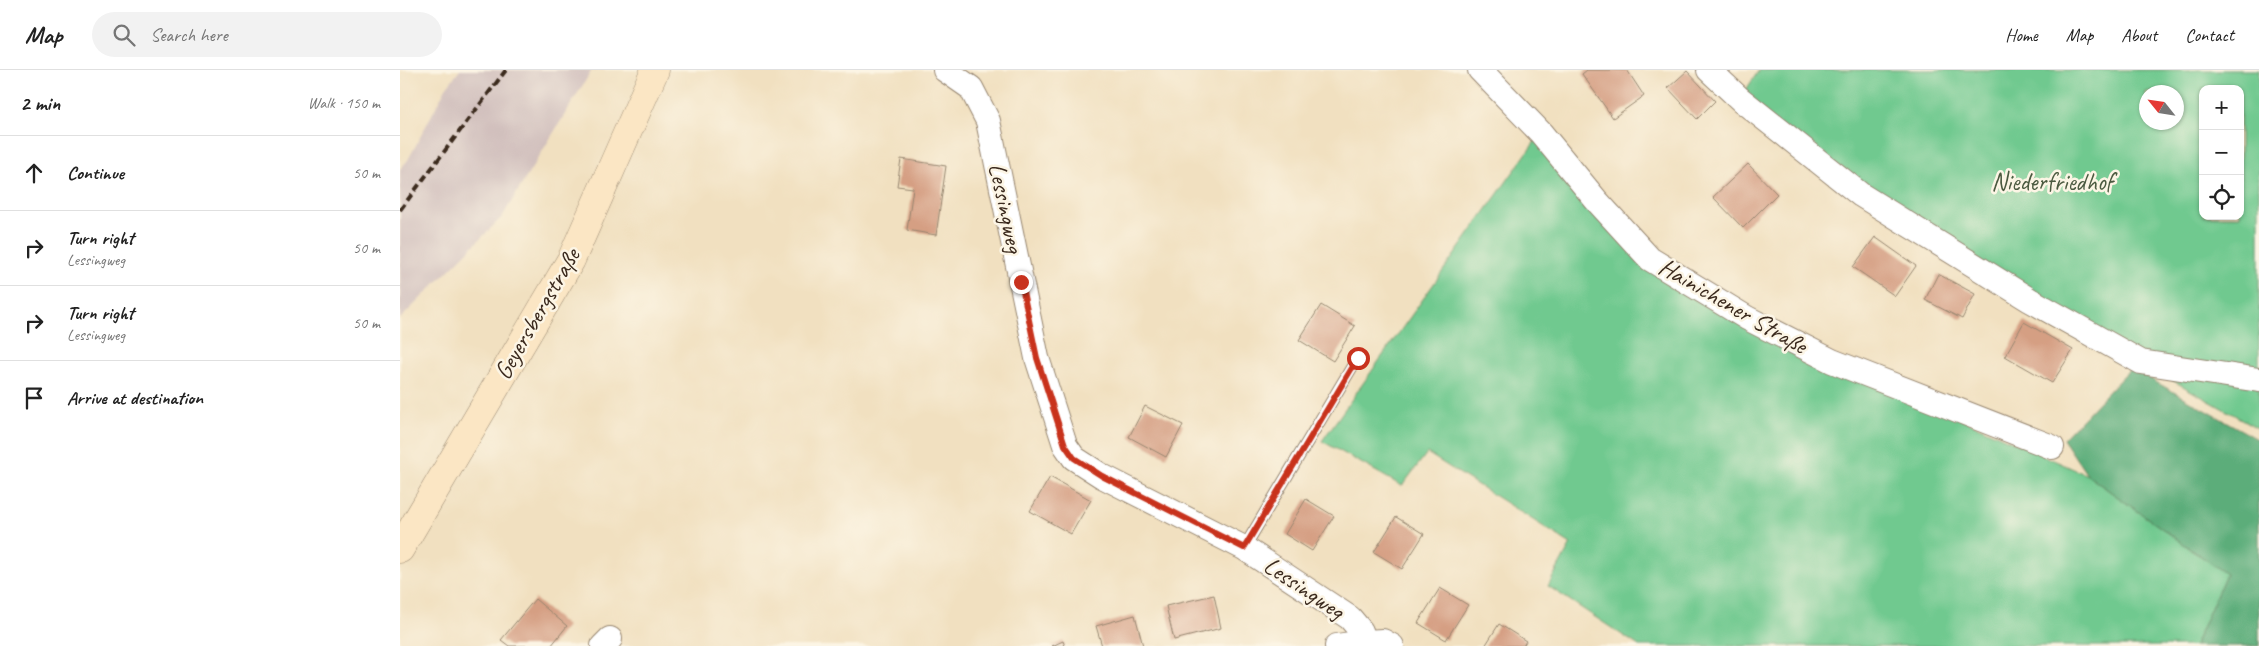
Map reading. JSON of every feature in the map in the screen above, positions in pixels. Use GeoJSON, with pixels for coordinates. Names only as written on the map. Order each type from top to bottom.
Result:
{"type":"FeatureCollection","features":[{"type":"Feature","properties":{"kind":"main road","name":"Geyersbergstraße"},"geometry":{"type":"LineString","coordinates":[[400,549],[571,260],[655,70]]}},
{"type":"Feature","properties":{"kind":"street","name":"Lessingweg"},"geometry":{"type":"LineString","coordinates":[[946,70],[971,88],[988,122],[1037,358],[1065,445],[1074,458],[1102,476],[1244,548],[1350,618],[1361,630],[1364,642],[1383,641],[1392,646]]}},
{"type":"Feature","properties":{"kind":"street","name":"Hainichener Straße"},"geometry":{"type":"LineString","coordinates":[[1480,70],[1541,133],[1596,200],[1650,259],[1747,318],[1832,361],[2052,447]]}},
{"type":"Feature","properties":{"kind":"street"},"geometry":{"type":"LineString","coordinates":[[1709,70],[1740,99],[1861,196],[2030,300],[2141,362],[2259,380]]}},
{"type":"Feature","properties":{"kind":"street"},"geometry":{"type":"LineString","coordinates":[[1338,646],[1364,642]]}},
{"type":"Feature","properties":{"kind":"lane"},"geometry":{"type":"LineString","coordinates":[[1244,548],[1358,358]]}},
{"type":"Feature","properties":{"kind":"shaded area"},"geometry":{"type":"Polygon","coordinates":[[[460,70],[592,70],[502,217],[400,319],[400,169],[408,160],[446,88],[460,70]]]}},
{"type":"Feature","properties":{"kind":"green space","name":"Niederfriedhof"},"geometry":{"type":"Polygon","coordinates":[[[1759,70],[2259,70],[2259,429],[2030,300],[1740,99],[1759,70]]]}},
{"type":"Feature","properties":{"kind":"green space"},"geometry":{"type":"Polygon","coordinates":[[[1541,133],[1650,259],[1832,361],[2087,475],[2226,574],[2194,646],[1639,646],[1548,586],[1571,544],[1427,453],[1402,486],[1322,441],[1541,133]]]}},
{"type":"Feature","properties":{"kind":"green space"},"geometry":{"type":"Polygon","coordinates":[[[2131,368],[2259,440],[2259,646],[2194,646],[2226,574],[2087,475],[2063,439],[2131,368]]]}},
{"type":"Feature","properties":{"kind":"building"},"geometry":{"type":"Polygon","coordinates":[[[1587,70],[1627,70],[1644,96],[1613,118],[1582,74],[1587,70]]]}},
{"type":"Feature","properties":{"kind":"building"},"geometry":{"type":"Polygon","coordinates":[[[1687,71],[1715,101],[1697,119],[1668,88],[1687,71]]]}},
{"type":"Feature","properties":{"kind":"building"},"geometry":{"type":"Polygon","coordinates":[[[901,159],[946,166],[936,235],[907,230],[913,188],[897,186],[901,159]]]}},
{"type":"Feature","properties":{"kind":"building"},"geometry":{"type":"Polygon","coordinates":[[[1748,164],[1777,194],[1743,228],[1713,197],[1748,164]]]}},
{"type":"Feature","properties":{"kind":"building"},"geometry":{"type":"Polygon","coordinates":[[[1875,237],[1916,266],[1895,296],[1853,267],[1875,237]]]}},
{"type":"Feature","properties":{"kind":"building"},"geometry":{"type":"Polygon","coordinates":[[[1938,274],[1975,294],[1962,319],[1925,300],[1938,274]]]}},
{"type":"Feature","properties":{"kind":"building"},"geometry":{"type":"Polygon","coordinates":[[[1321,305],[1355,326],[1333,361],[1299,340],[1321,305]]]}},
{"type":"Feature","properties":{"kind":"building"},"geometry":{"type":"Polygon","coordinates":[[[2024,322],[2073,350],[2052,383],[2005,356],[2024,322]]]}},
{"type":"Feature","properties":{"kind":"building"},"geometry":{"type":"Polygon","coordinates":[[[1145,406],[1183,425],[1166,457],[1129,437],[1145,406]]]}},
{"type":"Feature","properties":{"kind":"building"},"geometry":{"type":"Polygon","coordinates":[[[1050,477],[1091,500],[1071,534],[1030,511],[1050,477]]]}},
{"type":"Feature","properties":{"kind":"building"},"geometry":{"type":"Polygon","coordinates":[[[1306,499],[1334,516],[1312,551],[1285,534],[1306,499]]]}},
{"type":"Feature","properties":{"kind":"building"},"geometry":{"type":"Polygon","coordinates":[[[1396,517],[1424,534],[1402,569],[1374,552],[1396,517]]]}},
{"type":"Feature","properties":{"kind":"building"},"geometry":{"type":"Polygon","coordinates":[[[1440,588],[1468,605],[1446,640],[1418,623],[1440,588]]]}},
{"type":"Feature","properties":{"kind":"building"},"geometry":{"type":"Polygon","coordinates":[[[1214,595],[1221,628],[1174,640],[1166,606],[1214,595]]]}},
{"type":"Feature","properties":{"kind":"building"},"geometry":{"type":"Polygon","coordinates":[[[535,599],[567,626],[551,646],[509,646],[501,640],[535,599]]]}},
{"type":"Feature","properties":{"kind":"building"},"geometry":{"type":"Polygon","coordinates":[[[1135,615],[1143,646],[1102,646],[1096,626],[1135,615]]]}},
{"type":"Feature","properties":{"kind":"building"},"geometry":{"type":"Polygon","coordinates":[[[1499,624],[1526,641],[1523,646],[1485,646],[1499,624]]]}},
{"type":"Feature","properties":{"kind":"building"},"geometry":{"type":"Polygon","coordinates":[[[1063,641],[1065,646],[1052,646],[1063,641]]]}},
{"type":"Feature","properties":{"kind":"railway"},"geometry":{"type":"LineString","coordinates":[[400,210],[506,70]]}},
{"type":"Feature","properties":{"kind":"route"},"geometry":{"type":"LineString","coordinates":[[1021,282],[1037,358],[1054,415],[1065,445],[1074,458],[1102,476],[1244,548],[1358,358]]}}]}
